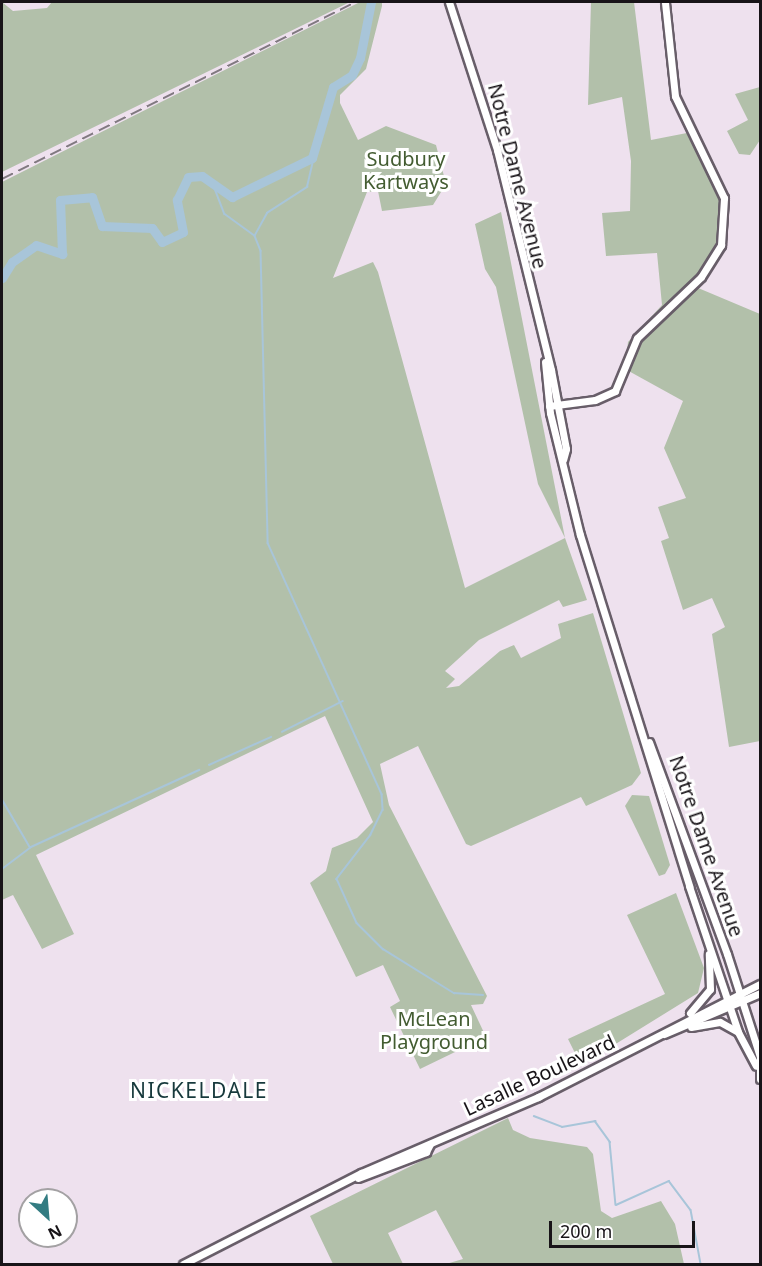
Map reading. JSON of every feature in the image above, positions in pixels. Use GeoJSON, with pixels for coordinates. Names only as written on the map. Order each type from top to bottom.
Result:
{"type":"FeatureCollection","features":[{"type":"Feature","properties":{"kind":"main road","name":"Notre Dame Avenue"},"geometry":{"type":"LineString","coordinates":[[449,2],[497,150],[545,362],[558,405],[563,460]]}},
{"type":"Feature","properties":{"kind":"main road"},"geometry":{"type":"LineString","coordinates":[[549,406],[595,400],[615,391],[636,338],[700,277],[722,244],[724,198],[675,96],[665,2]]}},
{"type":"Feature","properties":{"kind":"main road","name":"Notre Dame Avenue"},"geometry":{"type":"LineString","coordinates":[[545,362],[549,406],[580,535],[649,742],[742,1002],[760,1057],[756,1066]]}},
{"type":"Feature","properties":{"kind":"main road","name":"Notre Dame Avenue"},"geometry":{"type":"LineString","coordinates":[[649,742],[648,754],[706,936],[738,1032],[756,1066],[760,1079]]}},
{"type":"Feature","properties":{"kind":"main road"},"geometry":{"type":"LineString","coordinates":[[684,1018],[710,989],[706,936]]}},
{"type":"Feature","properties":{"kind":"main road","name":"Lasalle Boulevard"},"geometry":{"type":"LineString","coordinates":[[183,1264],[662,1034],[684,1018],[760,984]]}},
{"type":"Feature","properties":{"kind":"main road","name":"Lasalle Boulevard"},"geometry":{"type":"LineString","coordinates":[[662,1034],[685,1028],[760,993]]}},
{"type":"Feature","properties":{"kind":"main road"},"geometry":{"type":"LineString","coordinates":[[685,1028],[720,1022],[738,1032]]}},
{"type":"Feature","properties":{"kind":"green space"},"geometry":{"type":"Polygon","coordinates":[[[2,2],[13,11],[47,8],[52,2],[350,2],[2,172],[2,2]]]}},
{"type":"Feature","properties":{"kind":"green space"},"geometry":{"type":"Polygon","coordinates":[[[360,2],[382,2],[382,6],[366,69],[340,95],[340,103],[358,140],[386,126],[436,145],[446,184],[433,205],[382,211],[378,191],[367,192],[333,278],[373,262],[378,272],[465,588],[565,538],[587,600],[563,607],[559,600],[479,640],[445,671],[455,679],[446,688],[459,686],[500,651],[514,645],[521,658],[561,638],[558,624],[593,613],[641,773],[632,785],[586,806],[581,797],[471,846],[466,844],[418,746],[380,764],[389,805],[487,996],[483,1004],[471,1005],[486,1037],[420,1069],[390,1007],[400,1001],[383,965],[356,977],[310,883],[326,871],[332,848],[357,838],[373,822],[325,716],[36,855],[74,934],[42,949],[13,895],[2,900],[2,182],[360,2]]]}},
{"type":"Feature","properties":{"kind":"green space"},"geometry":{"type":"Polygon","coordinates":[[[591,2],[634,2],[651,140],[692,132],[724,198],[721,245],[691,285],[760,314],[760,741],[729,747],[712,634],[725,627],[712,598],[683,610],[661,541],[669,538],[658,507],[686,498],[664,448],[683,401],[625,369],[628,342],[662,305],[657,253],[606,256],[602,213],[630,211],[631,161],[622,97],[588,105],[591,2]]]}},
{"type":"Feature","properties":{"kind":"green space"},"geometry":{"type":"Polygon","coordinates":[[[760,87],[760,140],[750,155],[739,154],[727,131],[748,120],[735,94],[760,87]]]}},
{"type":"Feature","properties":{"kind":"green space"},"geometry":{"type":"Polygon","coordinates":[[[501,212],[565,538],[538,484],[496,287],[485,269],[475,224],[501,212]]]}},
{"type":"Feature","properties":{"kind":"green space"},"geometry":{"type":"Polygon","coordinates":[[[632,795],[649,796],[670,865],[665,874],[659,876],[625,806],[632,795]]]}},
{"type":"Feature","properties":{"kind":"green space"},"geometry":{"type":"Polygon","coordinates":[[[676,893],[704,968],[698,993],[593,1058],[575,1053],[568,1039],[665,994],[627,915],[676,893]]]}},
{"type":"Feature","properties":{"kind":"green space"},"geometry":{"type":"Polygon","coordinates":[[[508,1118],[513,1130],[530,1138],[587,1147],[593,1154],[601,1211],[612,1218],[661,1201],[675,1224],[684,1264],[446,1264],[463,1259],[436,1210],[388,1233],[403,1264],[333,1264],[310,1216],[508,1118]]]}},
{"type":"Feature","properties":{"kind":"waterway"},"geometry":{"type":"LineString","coordinates":[[2,278],[12,262],[36,245],[62,254],[60,200],[92,197],[102,226],[152,228],[162,242],[183,232],[177,200],[188,177],[202,176],[232,197],[312,158],[333,87],[352,75],[360,58],[371,2]]}},
{"type":"Feature","properties":{"kind":"waterway"},"geometry":{"type":"LineString","coordinates":[[255,235],[267,213],[307,187],[314,156]]}},
{"type":"Feature","properties":{"kind":"waterway"},"geometry":{"type":"LineString","coordinates":[[214,186],[225,214],[255,236],[261,251],[268,543],[382,794],[383,810],[371,835],[337,879],[357,923],[383,949],[454,993],[483,995]]}},
{"type":"Feature","properties":{"kind":"waterway"},"geometry":{"type":"LineString","coordinates":[[282,732],[343,701]]}},
{"type":"Feature","properties":{"kind":"waterway"},"geometry":{"type":"LineString","coordinates":[[209,765],[271,737]]}},
{"type":"Feature","properties":{"kind":"waterway"},"geometry":{"type":"LineString","coordinates":[[2,869],[31,847],[199,770]]}},
{"type":"Feature","properties":{"kind":"waterway"},"geometry":{"type":"LineString","coordinates":[[2,799],[30,847]]}},
{"type":"Feature","properties":{"kind":"waterway"},"geometry":{"type":"LineString","coordinates":[[534,1116],[562,1127],[595,1121],[610,1142],[616,1205],[669,1181],[691,1210],[701,1264]]}},
{"type":"Feature","properties":{"kind":"railway"},"geometry":{"type":"LineString","coordinates":[[2,179],[355,2]]}},
{"type":"Feature","properties":{"kind":"district","name":"NICKELDALE"},"geometry":{"type":"Point","coordinates":[199,1090]}},
{"type":"Feature","properties":{"kind":"park label","name":"Sudbury Kartways"},"geometry":{"type":"Point","coordinates":[406,170]}},
{"type":"Feature","properties":{"kind":"park label","name":"McLean Playground"},"geometry":{"type":"Point","coordinates":[434,1030]}}]}
